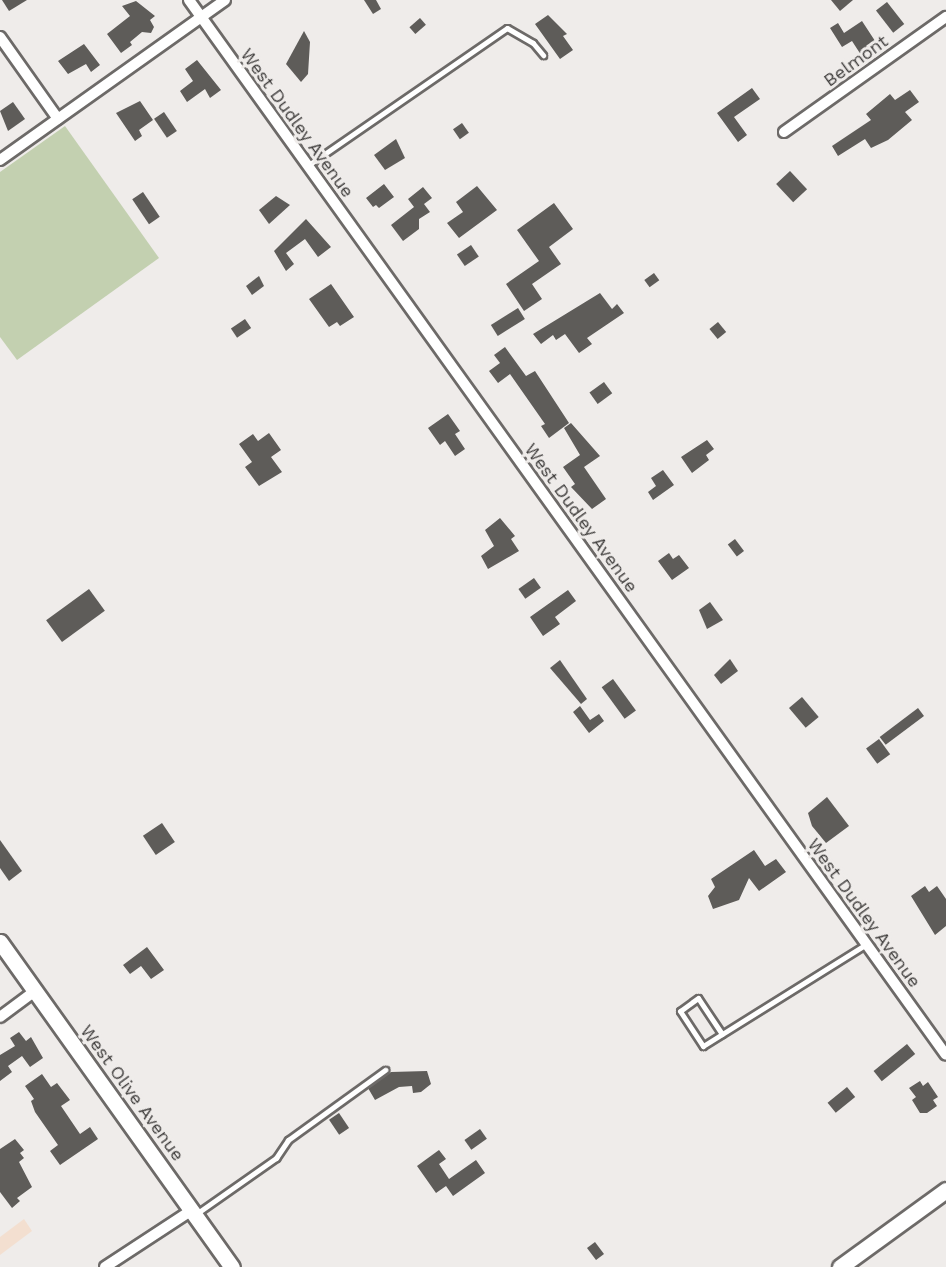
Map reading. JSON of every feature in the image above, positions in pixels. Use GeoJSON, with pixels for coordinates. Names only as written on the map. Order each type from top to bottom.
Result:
{"type":"FeatureCollection","features":[{"type":"Feature","properties":{"kind":"main road","name":"West Olive Avenue"},"geometry":{"type":"LineString","coordinates":[[0,942],[232,1267]]}},
{"type":"Feature","properties":{"kind":"main road"},"geometry":{"type":"LineString","coordinates":[[840,1267],[946,1190]]}},
{"type":"Feature","properties":{"kind":"street","name":"West Dudley Avenue"},"geometry":{"type":"LineString","coordinates":[[189,0],[946,1055]]}},
{"type":"Feature","properties":{"kind":"street"},"geometry":{"type":"LineString","coordinates":[[0,160],[225,0]]}},
{"type":"Feature","properties":{"kind":"street","name":"Belmont"},"geometry":{"type":"LineString","coordinates":[[784,132],[946,17]]}},
{"type":"Feature","properties":{"kind":"street"},"geometry":{"type":"LineString","coordinates":[[0,37],[58,119]]}},
{"type":"Feature","properties":{"kind":"street"},"geometry":{"type":"LineString","coordinates":[[0,1017],[35,992]]}},
{"type":"Feature","properties":{"kind":"street"},"geometry":{"type":"LineString","coordinates":[[105,1267],[193,1213]]}},
{"type":"Feature","properties":{"kind":"lane"},"geometry":{"type":"LineString","coordinates":[[307,166],[507,28],[533,43],[543,55]]}},
{"type":"Feature","properties":{"kind":"lane"},"geometry":{"type":"LineString","coordinates":[[722,1034],[698,998],[680,1011],[703,1046],[866,944]]}},
{"type":"Feature","properties":{"kind":"lane"},"geometry":{"type":"LineString","coordinates":[[193,1213],[276,1158],[288,1140],[385,1070]]}},
{"type":"Feature","properties":{"kind":"shaded area"},"geometry":{"type":"Polygon","coordinates":[[[24,1219],[32,1231],[0,1255],[0,1237],[24,1219]]]}},
{"type":"Feature","properties":{"kind":"green space"},"geometry":{"type":"Polygon","coordinates":[[[65,126],[159,258],[17,360],[0,337],[0,172],[65,126]]]}},
{"type":"Feature","properties":{"kind":"building"},"geometry":{"type":"Polygon","coordinates":[[[2,0],[27,0],[9,11],[2,0]]]}},
{"type":"Feature","properties":{"kind":"building"},"geometry":{"type":"Polygon","coordinates":[[[364,0],[376,0],[381,9],[373,14],[364,0]]]}},
{"type":"Feature","properties":{"kind":"building"},"geometry":{"type":"Polygon","coordinates":[[[831,0],[853,0],[840,11],[831,0]]]}},
{"type":"Feature","properties":{"kind":"building"},"geometry":{"type":"Polygon","coordinates":[[[136,1],[155,16],[150,20],[154,27],[151,33],[142,32],[130,42],[132,45],[121,53],[107,34],[130,16],[122,6],[136,1]]]}},
{"type":"Feature","properties":{"kind":"building"},"geometry":{"type":"Polygon","coordinates":[[[887,2],[904,24],[893,33],[876,11],[887,2]]]}},
{"type":"Feature","properties":{"kind":"building"},"geometry":{"type":"Polygon","coordinates":[[[548,15],[567,34],[563,36],[573,50],[560,59],[535,24],[548,15]]]}},
{"type":"Feature","properties":{"kind":"building"},"geometry":{"type":"Polygon","coordinates":[[[420,18],[426,25],[415,34],[409,27],[420,18]]]}},
{"type":"Feature","properties":{"kind":"building"},"geometry":{"type":"Polygon","coordinates":[[[862,21],[879,47],[863,58],[852,41],[842,47],[830,28],[838,23],[844,33],[862,21]]]}},
{"type":"Feature","properties":{"kind":"building"},"geometry":{"type":"Polygon","coordinates":[[[304,31],[310,42],[308,74],[301,82],[286,64],[304,31]]]}},
{"type":"Feature","properties":{"kind":"building"},"geometry":{"type":"Polygon","coordinates":[[[84,44],[100,65],[91,72],[86,64],[68,74],[58,61],[84,44]]]}},
{"type":"Feature","properties":{"kind":"building"},"geometry":{"type":"Polygon","coordinates":[[[197,60],[221,90],[210,98],[205,89],[187,102],[180,91],[193,81],[185,69],[197,60]]]}},
{"type":"Feature","properties":{"kind":"building"},"geometry":{"type":"Polygon","coordinates":[[[752,88],[760,99],[734,117],[747,135],[738,142],[717,113],[752,88]]]}},
{"type":"Feature","properties":{"kind":"building"},"geometry":{"type":"Polygon","coordinates":[[[910,90],[919,102],[905,112],[912,120],[888,140],[871,148],[865,139],[838,156],[832,146],[871,120],[866,114],[890,94],[895,100],[910,90]]]}},
{"type":"Feature","properties":{"kind":"building"},"geometry":{"type":"Polygon","coordinates":[[[140,101],[153,120],[139,130],[142,136],[135,141],[116,113],[140,101]]]}},
{"type":"Feature","properties":{"kind":"building"},"geometry":{"type":"Polygon","coordinates":[[[13,102],[25,119],[8,131],[0,111],[13,102]]]}},
{"type":"Feature","properties":{"kind":"building"},"geometry":{"type":"Polygon","coordinates":[[[164,112],[177,131],[167,138],[154,119],[164,112]]]}},
{"type":"Feature","properties":{"kind":"building"},"geometry":{"type":"Polygon","coordinates":[[[462,123],[469,133],[460,139],[453,129],[462,123]]]}},
{"type":"Feature","properties":{"kind":"building"},"geometry":{"type":"Polygon","coordinates":[[[396,139],[405,158],[385,170],[374,155],[396,139]]]}},
{"type":"Feature","properties":{"kind":"building"},"geometry":{"type":"Polygon","coordinates":[[[790,171],[807,189],[793,202],[776,184],[790,171]]]}},
{"type":"Feature","properties":{"kind":"building"},"geometry":{"type":"Polygon","coordinates":[[[384,184],[394,197],[379,208],[376,205],[373,207],[366,198],[384,184]]]}},
{"type":"Feature","properties":{"kind":"building"},"geometry":{"type":"Polygon","coordinates":[[[477,186],[497,210],[459,238],[447,223],[463,212],[456,202],[477,186]]]}},
{"type":"Feature","properties":{"kind":"building"},"geometry":{"type":"Polygon","coordinates":[[[423,187],[432,198],[424,204],[430,212],[419,219],[419,229],[403,241],[391,225],[414,207],[408,199],[423,187]]]}},
{"type":"Feature","properties":{"kind":"building"},"geometry":{"type":"Polygon","coordinates":[[[143,192],[160,217],[149,224],[132,199],[143,192]]]}},
{"type":"Feature","properties":{"kind":"building"},"geometry":{"type":"Polygon","coordinates":[[[276,196],[290,205],[269,224],[259,210],[276,196]]]}},
{"type":"Feature","properties":{"kind":"building"},"geometry":{"type":"Polygon","coordinates":[[[554,203],[573,229],[549,247],[561,264],[532,284],[542,299],[524,311],[506,284],[539,261],[517,230],[554,203]]]}},
{"type":"Feature","properties":{"kind":"building"},"geometry":{"type":"Polygon","coordinates":[[[306,219],[331,247],[318,257],[305,239],[286,253],[294,264],[286,271],[274,251],[306,219]]]}},
{"type":"Feature","properties":{"kind":"building"},"geometry":{"type":"Polygon","coordinates":[[[471,245],[479,257],[465,266],[457,255],[471,245]]]}},
{"type":"Feature","properties":{"kind":"building"},"geometry":{"type":"Polygon","coordinates":[[[654,273],[659,280],[650,287],[644,280],[654,273]]]}},
{"type":"Feature","properties":{"kind":"building"},"geometry":{"type":"Polygon","coordinates":[[[259,276],[264,286],[252,295],[246,286],[259,276]]]}},
{"type":"Feature","properties":{"kind":"building"},"geometry":{"type":"Polygon","coordinates":[[[331,284],[354,317],[340,326],[337,322],[329,327],[309,299],[331,284]]]}},
{"type":"Feature","properties":{"kind":"building"},"geometry":{"type":"Polygon","coordinates":[[[600,293],[612,309],[617,304],[624,313],[587,338],[592,344],[579,353],[565,334],[556,340],[553,335],[541,344],[533,334],[600,293]]]}},
{"type":"Feature","properties":{"kind":"building"},"geometry":{"type":"Polygon","coordinates":[[[518,308],[525,319],[498,336],[491,325],[518,308]]]}},
{"type":"Feature","properties":{"kind":"building"},"geometry":{"type":"Polygon","coordinates":[[[245,319],[251,328],[237,338],[231,329],[245,319]]]}},
{"type":"Feature","properties":{"kind":"building"},"geometry":{"type":"Polygon","coordinates":[[[718,322],[726,332],[718,339],[709,329],[718,322]]]}},
{"type":"Feature","properties":{"kind":"building"},"geometry":{"type":"Polygon","coordinates":[[[505,347],[526,376],[535,371],[569,423],[549,438],[541,426],[545,424],[510,374],[498,383],[489,371],[500,363],[494,355],[505,347]]]}},
{"type":"Feature","properties":{"kind":"building"},"geometry":{"type":"Polygon","coordinates":[[[604,382],[612,393],[598,404],[589,393],[604,382]]]}},
{"type":"Feature","properties":{"kind":"building"},"geometry":{"type":"Polygon","coordinates":[[[448,414],[460,431],[455,434],[465,449],[455,456],[445,441],[440,445],[428,428],[448,414]]]}},
{"type":"Feature","properties":{"kind":"building"},"geometry":{"type":"Polygon","coordinates":[[[571,423],[600,456],[584,467],[606,499],[592,509],[571,487],[575,484],[563,467],[580,455],[564,428],[571,423]]]}},
{"type":"Feature","properties":{"kind":"building"},"geometry":{"type":"Polygon","coordinates":[[[269,433],[281,450],[271,457],[282,472],[259,486],[245,467],[252,462],[239,444],[253,434],[258,441],[269,433]]]}},
{"type":"Feature","properties":{"kind":"building"},"geometry":{"type":"Polygon","coordinates":[[[707,440],[714,449],[706,455],[709,460],[692,473],[681,457],[707,440]]]}},
{"type":"Feature","properties":{"kind":"building"},"geometry":{"type":"Polygon","coordinates":[[[663,470],[674,485],[653,500],[648,492],[656,486],[651,478],[663,470]]]}},
{"type":"Feature","properties":{"kind":"building"},"geometry":{"type":"Polygon","coordinates":[[[500,518],[515,536],[511,539],[519,551],[488,569],[481,556],[494,546],[485,530],[500,518]]]}},
{"type":"Feature","properties":{"kind":"building"},"geometry":{"type":"Polygon","coordinates":[[[735,539],[744,551],[737,556],[728,544],[735,539]]]}},
{"type":"Feature","properties":{"kind":"building"},"geometry":{"type":"Polygon","coordinates":[[[669,553],[673,559],[679,555],[689,568],[672,580],[658,561],[669,553]]]}},
{"type":"Feature","properties":{"kind":"building"},"geometry":{"type":"Polygon","coordinates":[[[534,578],[541,588],[525,599],[518,589],[534,578]]]}},
{"type":"Feature","properties":{"kind":"building"},"geometry":{"type":"Polygon","coordinates":[[[89,589],[105,611],[62,642],[46,620],[89,589]]]}},
{"type":"Feature","properties":{"kind":"building"},"geometry":{"type":"Polygon","coordinates":[[[568,590],[576,601],[555,617],[560,624],[543,636],[530,617],[568,590]]]}},
{"type":"Feature","properties":{"kind":"building"},"geometry":{"type":"Polygon","coordinates":[[[710,602],[723,620],[707,629],[699,610],[710,602]]]}},
{"type":"Feature","properties":{"kind":"building"},"geometry":{"type":"Polygon","coordinates":[[[730,659],[738,671],[721,684],[714,675],[730,659]]]}},
{"type":"Feature","properties":{"kind":"building"},"geometry":{"type":"Polygon","coordinates":[[[560,660],[587,699],[581,704],[550,668],[560,660]]]}},
{"type":"Feature","properties":{"kind":"building"},"geometry":{"type":"Polygon","coordinates":[[[613,679],[636,711],[625,719],[602,687],[613,679]]]}},
{"type":"Feature","properties":{"kind":"building"},"geometry":{"type":"Polygon","coordinates":[[[802,697],[819,717],[806,728],[789,708],[802,697]]]}},
{"type":"Feature","properties":{"kind":"building"},"geometry":{"type":"Polygon","coordinates":[[[580,706],[590,720],[599,714],[604,721],[589,733],[573,712],[580,706]]]}},
{"type":"Feature","properties":{"kind":"building"},"geometry":{"type":"Polygon","coordinates":[[[918,708],[924,716],[886,745],[880,737],[918,708]]]}},
{"type":"Feature","properties":{"kind":"building"},"geometry":{"type":"Polygon","coordinates":[[[879,739],[890,754],[877,764],[866,748],[879,739]]]}},
{"type":"Feature","properties":{"kind":"building"},"geometry":{"type":"Polygon","coordinates":[[[827,797],[849,826],[826,843],[812,826],[808,813],[827,797]]]}},
{"type":"Feature","properties":{"kind":"building"},"geometry":{"type":"Polygon","coordinates":[[[162,823],[175,842],[156,855],[143,836],[162,823]]]}},
{"type":"Feature","properties":{"kind":"building"},"geometry":{"type":"Polygon","coordinates":[[[0,840],[22,871],[9,881],[0,868],[0,840]]]}},
{"type":"Feature","properties":{"kind":"building"},"geometry":{"type":"Polygon","coordinates":[[[754,850],[765,866],[776,859],[786,872],[759,891],[749,878],[739,900],[713,909],[708,896],[715,887],[711,879],[754,850]]]}},
{"type":"Feature","properties":{"kind":"building"},"geometry":{"type":"Polygon","coordinates":[[[925,886],[929,892],[937,886],[946,899],[946,926],[935,935],[911,896],[925,886]]]}},
{"type":"Feature","properties":{"kind":"building"},"geometry":{"type":"Polygon","coordinates":[[[147,947],[164,970],[151,979],[141,966],[130,974],[123,965],[147,947]]]}},
{"type":"Feature","properties":{"kind":"building"},"geometry":{"type":"Polygon","coordinates":[[[19,1032],[26,1041],[31,1037],[43,1058],[30,1067],[22,1056],[8,1066],[12,1072],[0,1081],[0,1055],[15,1046],[10,1038],[19,1032]]]}},
{"type":"Feature","properties":{"kind":"building"},"geometry":{"type":"Polygon","coordinates":[[[907,1044],[915,1054],[882,1081],[874,1071],[907,1044]]]}},
{"type":"Feature","properties":{"kind":"building"},"geometry":{"type":"Polygon","coordinates":[[[427,1071],[431,1084],[421,1092],[413,1093],[412,1086],[399,1087],[375,1100],[368,1088],[391,1072],[427,1071]]]}},
{"type":"Feature","properties":{"kind":"building"},"geometry":{"type":"Polygon","coordinates":[[[42,1074],[51,1087],[57,1083],[70,1100],[61,1106],[80,1134],[90,1127],[98,1139],[60,1165],[50,1151],[58,1145],[35,1112],[31,1101],[34,1099],[25,1086],[42,1074]]]}},
{"type":"Feature","properties":{"kind":"building"},"geometry":{"type":"Polygon","coordinates":[[[920,1081],[923,1086],[928,1082],[938,1097],[933,1100],[937,1106],[927,1113],[920,1113],[912,1100],[916,1097],[909,1088],[920,1081]]]}},
{"type":"Feature","properties":{"kind":"building"},"geometry":{"type":"Polygon","coordinates":[[[847,1087],[855,1097],[836,1113],[828,1103],[847,1087]]]}},
{"type":"Feature","properties":{"kind":"building"},"geometry":{"type":"Polygon","coordinates":[[[339,1113],[349,1128],[339,1135],[329,1120],[339,1113]]]}},
{"type":"Feature","properties":{"kind":"building"},"geometry":{"type":"Polygon","coordinates":[[[480,1129],[487,1139],[471,1150],[464,1140],[480,1129]]]}},
{"type":"Feature","properties":{"kind":"building"},"geometry":{"type":"Polygon","coordinates":[[[15,1139],[24,1150],[20,1153],[24,1158],[19,1162],[32,1187],[17,1198],[20,1201],[12,1208],[0,1192],[0,1149],[15,1139]]]}},
{"type":"Feature","properties":{"kind":"building"},"geometry":{"type":"Polygon","coordinates":[[[439,1150],[446,1159],[439,1164],[449,1179],[476,1160],[485,1173],[453,1196],[446,1186],[436,1193],[417,1166],[439,1150]]]}},
{"type":"Feature","properties":{"kind":"building"},"geometry":{"type":"Polygon","coordinates":[[[595,1242],[604,1254],[596,1260],[587,1248],[595,1242]]]}}]}
